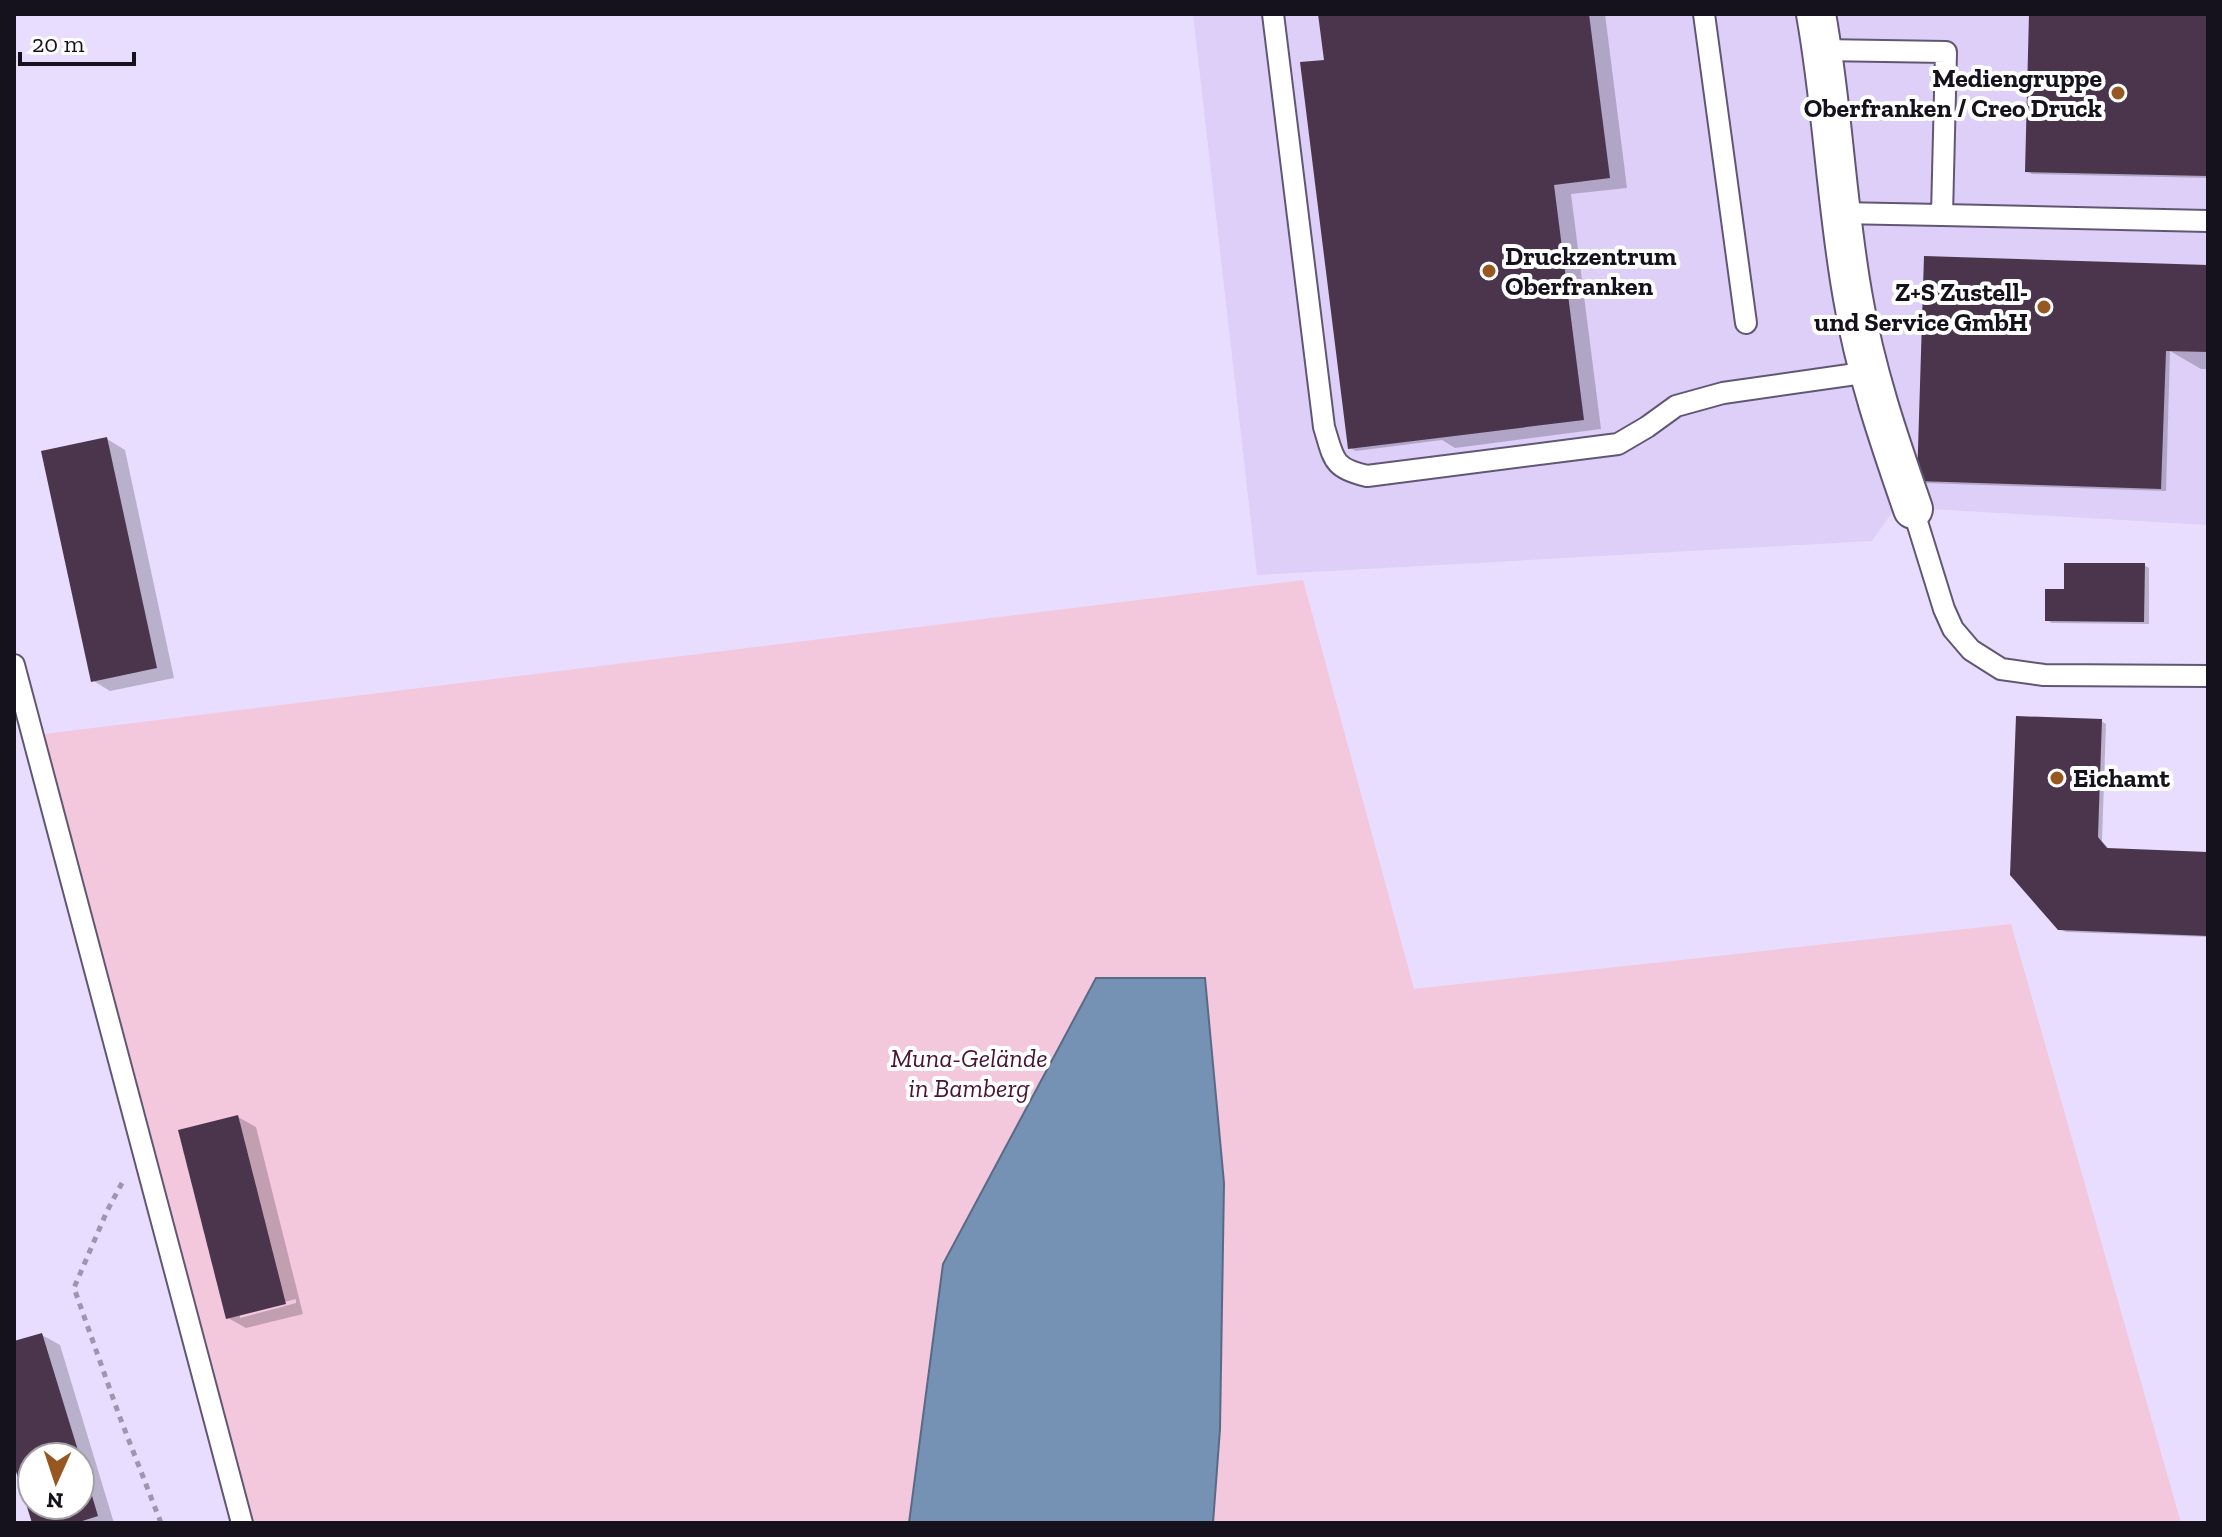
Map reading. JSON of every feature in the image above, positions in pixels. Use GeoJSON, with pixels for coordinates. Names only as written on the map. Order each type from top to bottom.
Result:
{"type":"FeatureCollection","features":[{"type":"Feature","properties":{"kind":"street"},"geometry":{"type":"LineString","coordinates":[[1819,32],[1839,213],[1853,302],[1885,426],[1913,509]]}},
{"type":"Feature","properties":{"kind":"lane"},"geometry":{"type":"LineString","coordinates":[[1273,14],[1324,427],[1334,458],[1346,471],[1367,476],[1618,444],[1676,406],[1723,393],[1870,372]]}},
{"type":"Feature","properties":{"kind":"lane"},"geometry":{"type":"LineString","coordinates":[[1704,14],[1746,323]]}},
{"type":"Feature","properties":{"kind":"lane"},"geometry":{"type":"LineString","coordinates":[[1819,32],[1946,52],[1942,215]]}},
{"type":"Feature","properties":{"kind":"lane"},"geometry":{"type":"LineString","coordinates":[[1839,213],[2208,221]]}},
{"type":"Feature","properties":{"kind":"lane"},"geometry":{"type":"LineString","coordinates":[[1913,509],[1953,629],[1971,650],[2001,669],[2044,675],[2208,676]]}},
{"type":"Feature","properties":{"kind":"lane"},"geometry":{"type":"LineString","coordinates":[[14,665],[242,1523]]}},
{"type":"Feature","properties":{"kind":"path"},"geometry":{"type":"LineString","coordinates":[[142,1146],[107,1211],[74,1288],[161,1523]]}},
{"type":"Feature","properties":{"kind":"shaded area"},"geometry":{"type":"Polygon","coordinates":[[[1193,14],[2208,14],[2208,525],[1896,507],[1872,541],[1257,575],[1193,14]]]}},
{"type":"Feature","properties":{"kind":"green space","name":"Muna-Gelände in Bamberg"},"geometry":{"type":"Polygon","coordinates":[[[1303,580],[1414,989],[2011,924],[2181,1523],[244,1523],[44,734],[1303,580]]]}},
{"type":"Feature","properties":{"kind":"water"},"geometry":{"type":"Polygon","coordinates":[[[1096,978],[1205,978],[1224,1183],[1220,1429],[1213,1523],[909,1523],[943,1264],[1096,978]]]}},
{"type":"Feature","properties":{"kind":"building","name":"Druckzentrum Oberfranken"},"geometry":{"type":"Polygon","coordinates":[[[1318,14],[1589,14],[1610,178],[1554,185],[1584,420],[1348,449],[1300,62],[1324,60],[1318,14]]]}},
{"type":"Feature","properties":{"kind":"building","name":"Mediengruppe Oberfranken / Creo Druck"},"geometry":{"type":"Polygon","coordinates":[[[2029,14],[2208,14],[2208,176],[2025,172],[2029,14]]]}},
{"type":"Feature","properties":{"kind":"building"},"geometry":{"type":"Polygon","coordinates":[[[1924,256],[2208,265],[2208,352],[2166,351],[2161,489],[1917,481],[1924,256]]]}},
{"type":"Feature","properties":{"kind":"building"},"geometry":{"type":"Polygon","coordinates":[[[107,437],[157,668],[91,682],[41,451],[107,437]]]}},
{"type":"Feature","properties":{"kind":"building"},"geometry":{"type":"Polygon","coordinates":[[[2064,563],[2145,563],[2144,622],[2045,621],[2045,589],[2064,589],[2064,563]]]}},
{"type":"Feature","properties":{"kind":"building","name":"Eichamt"},"geometry":{"type":"Polygon","coordinates":[[[2016,716],[2102,719],[2098,837],[2107,848],[2208,852],[2208,936],[2058,930],[2010,875],[2016,716]]]}},
{"type":"Feature","properties":{"kind":"building"},"geometry":{"type":"Polygon","coordinates":[[[238,1115],[286,1304],[226,1319],[178,1130],[238,1115]]]}},
{"type":"Feature","properties":{"kind":"building"},"geometry":{"type":"Polygon","coordinates":[[[42,1333],[75,1441],[16,1441],[16,1471],[14,1465],[14,1341],[42,1333]]]}},
{"type":"Feature","properties":{"kind":"building"},"geometry":{"type":"Polygon","coordinates":[[[31,1521],[82,1521],[76,1523],[31,1521]]]}},
{"type":"Feature","properties":{"kind":"place","name":"Mediengruppe Oberfranken / Creo Druck"},"geometry":{"type":"Point","coordinates":[2118,93]}},
{"type":"Feature","properties":{"kind":"place","name":"Druckzentrum Oberfranken"},"geometry":{"type":"Point","coordinates":[1489,271]}},
{"type":"Feature","properties":{"kind":"place","name":"Z+S Zustell- und Service GmbH"},"geometry":{"type":"Point","coordinates":[2044,307]}},
{"type":"Feature","properties":{"kind":"place","name":"Eichamt"},"geometry":{"type":"Point","coordinates":[2057,778]}}]}
